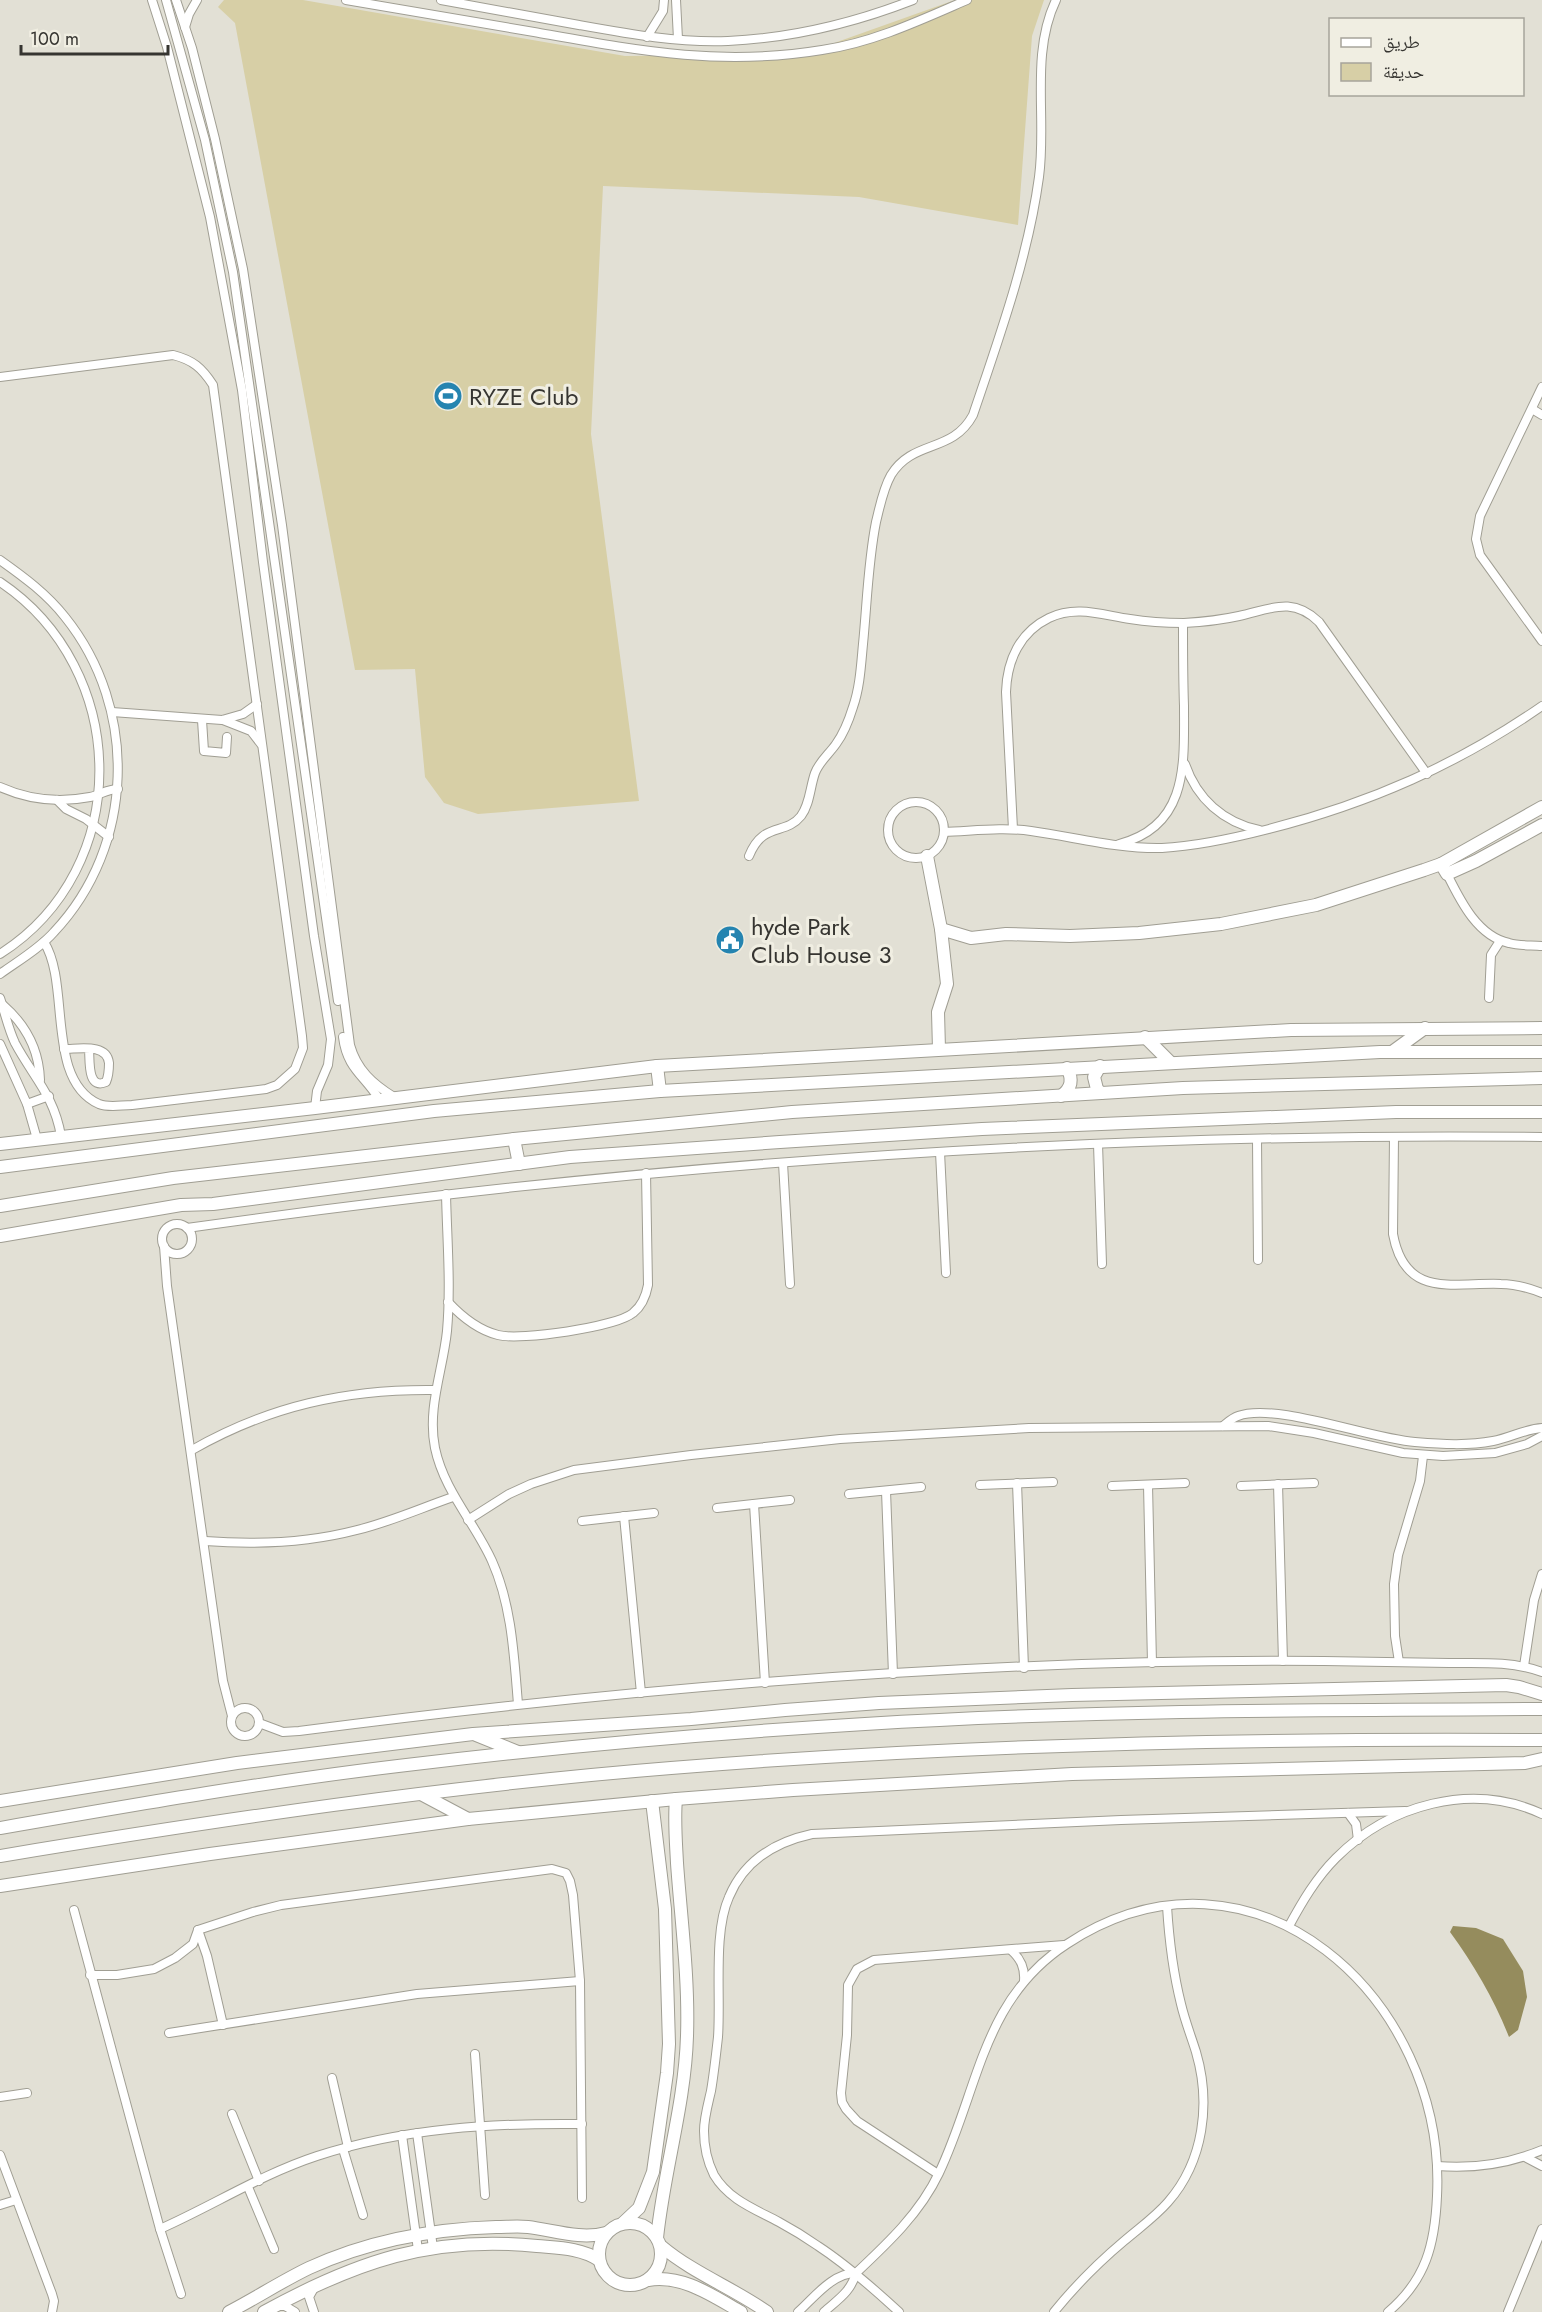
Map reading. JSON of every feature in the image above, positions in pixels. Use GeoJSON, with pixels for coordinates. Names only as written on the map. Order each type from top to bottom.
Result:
{"type":"FeatureCollection","features":[{"type":"Feature","properties":{"kind":"street"},"geometry":{"type":"LineString","coordinates":[[152,0],[167,47],[210,217],[242,390],[309,901],[331,1039],[328,1065],[318,1091],[315,1108]]}},
{"type":"Feature","properties":{"kind":"street"},"geometry":{"type":"LineString","coordinates":[[166,0],[205,140],[233,272],[346,1053],[359,1076],[379,1100]]}},
{"type":"Feature","properties":{"kind":"street"},"geometry":{"type":"LineString","coordinates":[[176,0],[205,97],[230,202],[256,350],[284,537],[350,1046],[363,1072],[394,1097]]}},
{"type":"Feature","properties":{"kind":"street"},"geometry":{"type":"LineString","coordinates":[[185,28],[189,14],[197,0]]}},
{"type":"Feature","properties":{"kind":"street"},"geometry":{"type":"LineString","coordinates":[[346,0],[646,52],[727,58],[824,50],[892,31],[968,0]]}},
{"type":"Feature","properties":{"kind":"street"},"geometry":{"type":"LineString","coordinates":[[441,0],[647,37],[727,41],[789,35],[854,21],[914,0]]}},
{"type":"Feature","properties":{"kind":"street"},"geometry":{"type":"LineString","coordinates":[[647,37],[663,11],[664,0]]}},
{"type":"Feature","properties":{"kind":"street"},"geometry":{"type":"LineString","coordinates":[[676,0],[678,39]]}},
{"type":"Feature","properties":{"kind":"street"},"geometry":{"type":"LineString","coordinates":[[749,856],[755,844],[765,834],[788,825],[802,815],[816,771],[840,737],[854,704],[860,681],[875,527],[891,475],[901,463],[916,452],[953,439],[965,429],[973,415],[1010,301],[1036,198],[1042,157],[1042,48],[1046,24],[1056,0]]}},
{"type":"Feature","properties":{"kind":"street"},"geometry":{"type":"LineString","coordinates":[[0,377],[173,355],[190,360],[204,370],[213,384],[303,1036],[303,1047],[295,1069],[277,1085],[266,1089],[111,1106],[99,1104],[85,1094],[71,1072],[64,1049],[54,965],[44,942]]}},
{"type":"Feature","properties":{"kind":"street"},"geometry":{"type":"LineString","coordinates":[[1542,387],[1480,516],[1476,539],[1484,561],[1542,641]]}},
{"type":"Feature","properties":{"kind":"street"},"geometry":{"type":"LineString","coordinates":[[1532,409],[1542,415]]}},
{"type":"Feature","properties":{"kind":"street"},"geometry":{"type":"LineString","coordinates":[[0,560],[23,575],[65,617],[82,641],[96,667],[112,712],[117,745],[118,789],[102,856],[85,891],[64,920],[44,942],[0,974]]}},
{"type":"Feature","properties":{"kind":"street"},"geometry":{"type":"LineString","coordinates":[[0,582],[34,609],[53,631],[69,654],[82,680],[97,734],[100,792],[93,824],[74,872],[61,894],[27,933],[0,954]]}},
{"type":"Feature","properties":{"kind":"street"},"geometry":{"type":"LineString","coordinates":[[1013,829],[1006,677],[1016,648],[1026,635],[1051,617],[1081,611],[1140,621],[1183,623],[1219,620],[1279,606],[1290,606],[1311,615],[1319,622],[1427,774]]}},
{"type":"Feature","properties":{"kind":"street"},"geometry":{"type":"LineString","coordinates":[[1111,846],[1139,836],[1163,817],[1178,791],[1184,761],[1183,623]]}},
{"type":"Feature","properties":{"kind":"street"},"geometry":{"type":"LineString","coordinates":[[112,712],[222,720],[243,714],[257,704]]}},
{"type":"Feature","properties":{"kind":"street"},"geometry":{"type":"LineString","coordinates":[[944,832],[1013,829],[1111,846],[1144,848],[1213,842],[1345,806],[1427,774],[1476,748],[1542,706]]}},
{"type":"Feature","properties":{"kind":"street"},"geometry":{"type":"LineString","coordinates":[[202,720],[204,751],[226,753],[227,737]]}},
{"type":"Feature","properties":{"kind":"street"},"geometry":{"type":"LineString","coordinates":[[222,720],[250,731],[263,747]]}},
{"type":"Feature","properties":{"kind":"street"},"geometry":{"type":"LineString","coordinates":[[1184,761],[1195,786],[1213,808],[1236,823],[1263,830]]}},
{"type":"Feature","properties":{"kind":"street"},"geometry":{"type":"LineString","coordinates":[[0,787],[32,798],[57,800],[92,797],[100,792],[118,789]]}},
{"type":"Feature","properties":{"kind":"street"},"geometry":{"type":"LineString","coordinates":[[57,800],[66,809],[93,824],[108,837]]}},
{"type":"Feature","properties":{"kind":"street"},"geometry":{"type":"LineString","coordinates":[[914,802],[923,803],[939,814],[944,832],[942,842],[936,850],[918,858],[909,857],[894,846],[889,827],[891,818],[897,810],[914,802]]}},
{"type":"Feature","properties":{"kind":"street"},"geometry":{"type":"LineString","coordinates":[[1444,869],[1542,807]]}},
{"type":"Feature","properties":{"kind":"street"},"geometry":{"type":"LineString","coordinates":[[941,929],[971,938],[1006,934],[1070,936],[1139,933],[1221,924],[1316,905],[1444,869],[1504,846],[1542,825]]}},
{"type":"Feature","properties":{"kind":"street"},"geometry":{"type":"LineString","coordinates":[[927,855],[941,929],[947,984],[938,1012],[939,1049]]}},
{"type":"Feature","properties":{"kind":"street"},"geometry":{"type":"LineString","coordinates":[[1444,869],[1471,915],[1486,933],[1500,941],[1516,945],[1542,945]]}},
{"type":"Feature","properties":{"kind":"street"},"geometry":{"type":"LineString","coordinates":[[1489,998],[1491,955],[1500,941]]}},
{"type":"Feature","properties":{"kind":"street"},"geometry":{"type":"LineString","coordinates":[[1,1001],[23,1028],[32,1044],[39,1061],[40,1080]]}},
{"type":"Feature","properties":{"kind":"street"},"geometry":{"type":"LineString","coordinates":[[1,1001],[15,1041],[49,1096],[61,1136]]}},
{"type":"Feature","properties":{"kind":"street"},"geometry":{"type":"LineString","coordinates":[[1392,1052],[1425,1028]]}},
{"type":"Feature","properties":{"kind":"street"},"geometry":{"type":"LineString","coordinates":[[0,1144],[657,1066],[1291,1030],[1542,1028]]}},
{"type":"Feature","properties":{"kind":"street"},"geometry":{"type":"LineString","coordinates":[[1145,1037],[1171,1062]]}},
{"type":"Feature","properties":{"kind":"street"},"geometry":{"type":"LineString","coordinates":[[0,1044],[27,1104],[37,1139]]}},
{"type":"Feature","properties":{"kind":"street"},"geometry":{"type":"LineString","coordinates":[[64,1049],[89,1049]]}},
{"type":"Feature","properties":{"kind":"street"},"geometry":{"type":"LineString","coordinates":[[0,1167],[435,1111],[660,1091],[1392,1052],[1542,1052]]}},
{"type":"Feature","properties":{"kind":"street"},"geometry":{"type":"LineString","coordinates":[[657,1066],[660,1091]]}},
{"type":"Feature","properties":{"kind":"street"},"geometry":{"type":"LineString","coordinates":[[1100,1066],[1094,1077],[1097,1089],[1101,1093]]}},
{"type":"Feature","properties":{"kind":"street"},"geometry":{"type":"LineString","coordinates":[[1061,1096],[1070,1086],[1071,1080],[1067,1068]]}},
{"type":"Feature","properties":{"kind":"street"},"geometry":{"type":"LineString","coordinates":[[0,1206],[162,1179],[514,1139],[792,1112],[1195,1088],[1542,1078]]}},
{"type":"Feature","properties":{"kind":"street"},"geometry":{"type":"LineString","coordinates":[[433,1092],[435,1111]]}},
{"type":"Feature","properties":{"kind":"street"},"geometry":{"type":"LineString","coordinates":[[27,1104],[49,1096]]}},
{"type":"Feature","properties":{"kind":"street"},"geometry":{"type":"LineString","coordinates":[[0,1236],[181,1205],[224,1202],[605,1155],[982,1129],[1396,1112],[1542,1112]]}},
{"type":"Feature","properties":{"kind":"street"},"geometry":{"type":"LineString","coordinates":[[147,1147],[182,1123]]}},
{"type":"Feature","properties":{"kind":"street"},"geometry":{"type":"LineString","coordinates":[[1394,1137],[1393,1234],[1395,1245],[1406,1265],[1423,1280],[1433,1284],[1459,1286],[1501,1284],[1529,1288],[1542,1293]]}},
{"type":"Feature","properties":{"kind":"street"},"geometry":{"type":"LineString","coordinates":[[231,1716],[238,1709],[248,1708],[257,1713],[260,1723],[255,1733],[244,1737],[234,1731],[231,1726],[167,1286],[162,1236],[167,1227],[176,1224],[187,1228],[446,1194],[646,1173],[940,1152],[1257,1139],[1542,1137]]}},
{"type":"Feature","properties":{"kind":"street"},"geometry":{"type":"LineString","coordinates":[[514,1139],[519,1164]]}},
{"type":"Feature","properties":{"kind":"street"},"geometry":{"type":"LineString","coordinates":[[1257,1139],[1258,1260]]}},
{"type":"Feature","properties":{"kind":"street"},"geometry":{"type":"LineString","coordinates":[[1098,1144],[1102,1264]]}},
{"type":"Feature","properties":{"kind":"street"},"geometry":{"type":"LineString","coordinates":[[940,1152],[946,1273]]}},
{"type":"Feature","properties":{"kind":"street"},"geometry":{"type":"LineString","coordinates":[[783,1163],[790,1284]]}},
{"type":"Feature","properties":{"kind":"street"},"geometry":{"type":"LineString","coordinates":[[448,1302],[459,1313],[484,1330],[513,1337],[536,1336],[617,1321],[633,1314],[644,1301],[648,1285],[646,1173]]}},
{"type":"Feature","properties":{"kind":"street"},"geometry":{"type":"LineString","coordinates":[[446,1194],[448,1302],[443,1352],[434,1390],[434,1443],[453,1497],[492,1562],[501,1584],[512,1637],[518,1704]]}},
{"type":"Feature","properties":{"kind":"street"},"geometry":{"type":"LineString","coordinates":[[164,1246],[167,1250],[177,1254],[187,1251],[192,1237],[187,1228]]}},
{"type":"Feature","properties":{"kind":"street"},"geometry":{"type":"LineString","coordinates":[[192,1450],[238,1426],[301,1404],[367,1392],[434,1390]]}},
{"type":"Feature","properties":{"kind":"street"},"geometry":{"type":"LineString","coordinates":[[1222,1426],[1237,1416],[1267,1414],[1291,1416],[1403,1441],[1461,1444],[1494,1441],[1542,1428]]}},
{"type":"Feature","properties":{"kind":"street"},"geometry":{"type":"LineString","coordinates":[[468,1520],[509,1494],[561,1474],[661,1458],[840,1439],[1076,1427],[1222,1426],[1290,1428],[1382,1450],[1423,1456],[1463,1456],[1512,1449],[1542,1436]]}},
{"type":"Feature","properties":{"kind":"street"},"geometry":{"type":"LineString","coordinates":[[1339,1439],[1342,1428]]}},
{"type":"Feature","properties":{"kind":"street"},"geometry":{"type":"LineString","coordinates":[[1399,1662],[1394,1627],[1394,1584],[1398,1556],[1420,1480],[1423,1456]]}},
{"type":"Feature","properties":{"kind":"street"},"geometry":{"type":"LineString","coordinates":[[980,1485],[1053,1482]]}},
{"type":"Feature","properties":{"kind":"street"},"geometry":{"type":"LineString","coordinates":[[1017,1483],[1024,1668]]}},
{"type":"Feature","properties":{"kind":"street"},"geometry":{"type":"LineString","coordinates":[[1241,1486],[1314,1483]]}},
{"type":"Feature","properties":{"kind":"street"},"geometry":{"type":"LineString","coordinates":[[1112,1486],[1185,1484]]}},
{"type":"Feature","properties":{"kind":"street"},"geometry":{"type":"LineString","coordinates":[[1278,1484],[1283,1661]]}},
{"type":"Feature","properties":{"kind":"street"},"geometry":{"type":"LineString","coordinates":[[1148,1485],[1152,1664]]}},
{"type":"Feature","properties":{"kind":"street"},"geometry":{"type":"LineString","coordinates":[[849,1494],[921,1487]]}},
{"type":"Feature","properties":{"kind":"street"},"geometry":{"type":"LineString","coordinates":[[886,1491],[893,1674]]}},
{"type":"Feature","properties":{"kind":"street"},"geometry":{"type":"LineString","coordinates":[[205,1541],[259,1544],[325,1537],[390,1520],[453,1497]]}},
{"type":"Feature","properties":{"kind":"street"},"geometry":{"type":"LineString","coordinates":[[717,1508],[790,1500]]}},
{"type":"Feature","properties":{"kind":"street"},"geometry":{"type":"LineString","coordinates":[[754,1504],[765,1683]]}},
{"type":"Feature","properties":{"kind":"street"},"geometry":{"type":"LineString","coordinates":[[582,1521],[654,1513]]}},
{"type":"Feature","properties":{"kind":"street"},"geometry":{"type":"LineString","coordinates":[[624,1516],[641,1694]]}},
{"type":"Feature","properties":{"kind":"street"},"geometry":{"type":"LineString","coordinates":[[1524,1666],[1534,1600],[1542,1574]]}},
{"type":"Feature","properties":{"kind":"street"},"geometry":{"type":"LineString","coordinates":[[260,1723],[283,1732],[299,1731],[518,1704],[765,1683],[1024,1668],[1283,1661],[1499,1664],[1524,1666],[1542,1672]]}},
{"type":"Feature","properties":{"kind":"street"},"geometry":{"type":"LineString","coordinates":[[0,1801],[237,1763],[473,1734],[879,1703],[1083,1694],[1506,1685],[1542,1695]]}},
{"type":"Feature","properties":{"kind":"street"},"geometry":{"type":"LineString","coordinates":[[0,1828],[182,1796],[413,1764],[695,1736],[1033,1715],[1191,1710],[1542,1709]]}},
{"type":"Feature","properties":{"kind":"street"},"geometry":{"type":"LineString","coordinates":[[473,1734],[519,1753]]}},
{"type":"Feature","properties":{"kind":"street"},"geometry":{"type":"LineString","coordinates":[[0,1856],[210,1821],[421,1794],[680,1767],[1133,1742],[1542,1740]]}},
{"type":"Feature","properties":{"kind":"street"},"geometry":{"type":"LineString","coordinates":[[0,1886],[199,1855],[468,1819],[676,1799],[1019,1776],[1525,1763],[1542,1759]]}},
{"type":"Feature","properties":{"kind":"street"},"geometry":{"type":"LineString","coordinates":[[421,1794],[468,1819]]}},
{"type":"Feature","properties":{"kind":"street"},"geometry":{"type":"LineString","coordinates":[[648,2280],[654,2275],[661,2261],[660,2203],[682,2088],[687,2033],[685,1958],[675,1827],[676,1799]]}},
{"type":"Feature","properties":{"kind":"street"},"geometry":{"type":"LineString","coordinates":[[1289,1926],[1317,1879],[1336,1858],[1358,1840],[1405,1811],[1431,1803],[1458,1799],[1485,1800],[1542,1814]]}},
{"type":"Feature","properties":{"kind":"street"},"geometry":{"type":"LineString","coordinates":[[652,1801],[665,1909],[669,2044],[667,2073],[652,2172],[639,2208],[623,2223],[606,2234],[601,2241],[599,2260],[605,2273],[617,2282],[634,2285],[648,2280],[675,2280],[704,2292],[741,2312]]}},
{"type":"Feature","properties":{"kind":"street"},"geometry":{"type":"LineString","coordinates":[[898,2312],[856,2273],[798,2233],[735,2199],[719,2181],[708,2160],[704,2144],[704,2128],[718,2037],[722,1924],[728,1897],[748,1867],[762,1854],[777,1845],[812,1834],[1109,1820],[1405,1811]]}},
{"type":"Feature","properties":{"kind":"street"},"geometry":{"type":"LineString","coordinates":[[1348,1813],[1356,1824],[1358,1840]]}},
{"type":"Feature","properties":{"kind":"street"},"geometry":{"type":"LineString","coordinates":[[198,1930],[281,1905],[552,1869],[566,1873],[570,1881],[575,1916],[580,1981],[582,2198]]}},
{"type":"Feature","properties":{"kind":"street"},"geometry":{"type":"LineString","coordinates":[[824,2312],[847,2292],[856,2273],[904,2225],[923,2201],[938,2174],[967,2105],[987,2042],[1003,2010],[1024,1982],[1043,1962],[1065,1945],[1112,1920],[1139,1911],[1199,1904],[1230,1907],[1260,1914],[1316,1941],[1339,1960],[1378,2003],[1408,2053],[1425,2099],[1434,2137],[1437,2166],[1434,2235],[1427,2260],[1415,2283],[1399,2303],[1388,2312]]}},
{"type":"Feature","properties":{"kind":"street"},"geometry":{"type":"LineString","coordinates":[[1054,2312],[1095,2267],[1168,2202],[1182,2183],[1200,2141],[1203,2108],[1201,2074],[1176,1982],[1170,1948],[1167,1906]]}},
{"type":"Feature","properties":{"kind":"street"},"geometry":{"type":"LineString","coordinates":[[74,1910],[160,2229],[181,2294]]}},
{"type":"Feature","properties":{"kind":"street"},"geometry":{"type":"LineString","coordinates":[[90,1975],[117,1975],[154,1969],[176,1958],[193,1944],[198,1930]]}},
{"type":"Feature","properties":{"kind":"street"},"geometry":{"type":"LineString","coordinates":[[198,1930],[207,1956],[223,2025]]}},
{"type":"Feature","properties":{"kind":"street"},"geometry":{"type":"LineString","coordinates":[[938,2174],[858,2121],[846,2109],[841,2093],[847,2035],[848,1985],[857,1969],[874,1960],[1065,1945]]}},
{"type":"Feature","properties":{"kind":"street"},"geometry":{"type":"LineString","coordinates":[[1011,1950],[1023,1967],[1024,1982]]}},
{"type":"Feature","properties":{"kind":"street"},"geometry":{"type":"LineString","coordinates":[[169,2033],[417,1994],[580,1981]]}},
{"type":"Feature","properties":{"kind":"street"},"geometry":{"type":"LineString","coordinates":[[475,2054],[485,2195]]}},
{"type":"Feature","properties":{"kind":"street"},"geometry":{"type":"LineString","coordinates":[[332,2078],[345,2148],[363,2215]]}},
{"type":"Feature","properties":{"kind":"street"},"geometry":{"type":"LineString","coordinates":[[0,2097],[27,2093]]}},
{"type":"Feature","properties":{"kind":"street"},"geometry":{"type":"LineString","coordinates":[[232,2114],[259,2181]]}},
{"type":"Feature","properties":{"kind":"street"},"geometry":{"type":"LineString","coordinates":[[160,2229],[259,2181],[315,2157],[345,2148],[402,2135],[481,2125],[582,2124]]}},
{"type":"Feature","properties":{"kind":"street"},"geometry":{"type":"LineString","coordinates":[[417,2133],[433,2248]]}},
{"type":"Feature","properties":{"kind":"street"},"geometry":{"type":"LineString","coordinates":[[402,2135],[418,2250]]}},
{"type":"Feature","properties":{"kind":"street"},"geometry":{"type":"LineString","coordinates":[[1437,2166],[1457,2168],[1484,2166],[1525,2157],[1542,2150]]}},
{"type":"Feature","properties":{"kind":"street"},"geometry":{"type":"LineString","coordinates":[[0,2155],[52,2294],[54,2308],[52,2312]]}},
{"type":"Feature","properties":{"kind":"street"},"geometry":{"type":"LineString","coordinates":[[1525,2157],[1542,2166]]}},
{"type":"Feature","properties":{"kind":"street"},"geometry":{"type":"LineString","coordinates":[[248,2187],[274,2249]]}},
{"type":"Feature","properties":{"kind":"street"},"geometry":{"type":"LineString","coordinates":[[0,2205],[16,2200]]}},
{"type":"Feature","properties":{"kind":"street"},"geometry":{"type":"LineString","coordinates":[[623,2223],[643,2225],[683,2263],[767,2312]]}},
{"type":"Feature","properties":{"kind":"street"},"geometry":{"type":"LineString","coordinates":[[229,2312],[330,2259],[382,2242],[430,2232],[526,2227],[588,2236],[606,2234]]}},
{"type":"Feature","properties":{"kind":"street"},"geometry":{"type":"LineString","coordinates":[[1508,2312],[1542,2229]]}},
{"type":"Feature","properties":{"kind":"street"},"geometry":{"type":"LineString","coordinates":[[269,2310],[320,2283],[370,2262],[418,2250],[498,2243],[580,2251],[599,2260]]}},
{"type":"Feature","properties":{"kind":"street"},"geometry":{"type":"LineString","coordinates":[[798,2312],[835,2279],[844,2274],[856,2273]]}},
{"type":"Feature","properties":{"kind":"street"},"geometry":{"type":"LineString","coordinates":[[314,2312],[309,2302],[310,2293],[320,2283]]}},
{"type":"Feature","properties":{"kind":"street"},"geometry":{"type":"LineString","coordinates":[[269,2310],[285,2306],[295,2312]]}},
{"type":"Feature","properties":{"kind":"green space","name":"RYZE Club"},"geometry":{"type":"Polygon","coordinates":[[[224,0],[303,0],[625,56],[724,55],[823,47],[955,0],[1044,0],[1032,36],[1018,225],[859,197],[603,186],[591,434],[639,801],[478,814],[444,803],[425,777],[415,669],[355,670],[235,23],[218,7],[224,0]]]}},
{"type":"Feature","properties":{"kind":"shaded area"},"geometry":{"type":"Polygon","coordinates":[[[1453,1926],[1476,1928],[1503,1939],[1523,1971],[1527,1997],[1518,2030],[1509,2037],[1483,1983],[1450,1932],[1453,1926]]]}},
{"type":"Feature","properties":{"kind":"place","name":"RYZE Club"},"geometry":{"type":"Point","coordinates":[448,396]}},
{"type":"Feature","properties":{"kind":"place","name":"hyde Park Club House 3"},"geometry":{"type":"Point","coordinates":[730,940]}}]}
